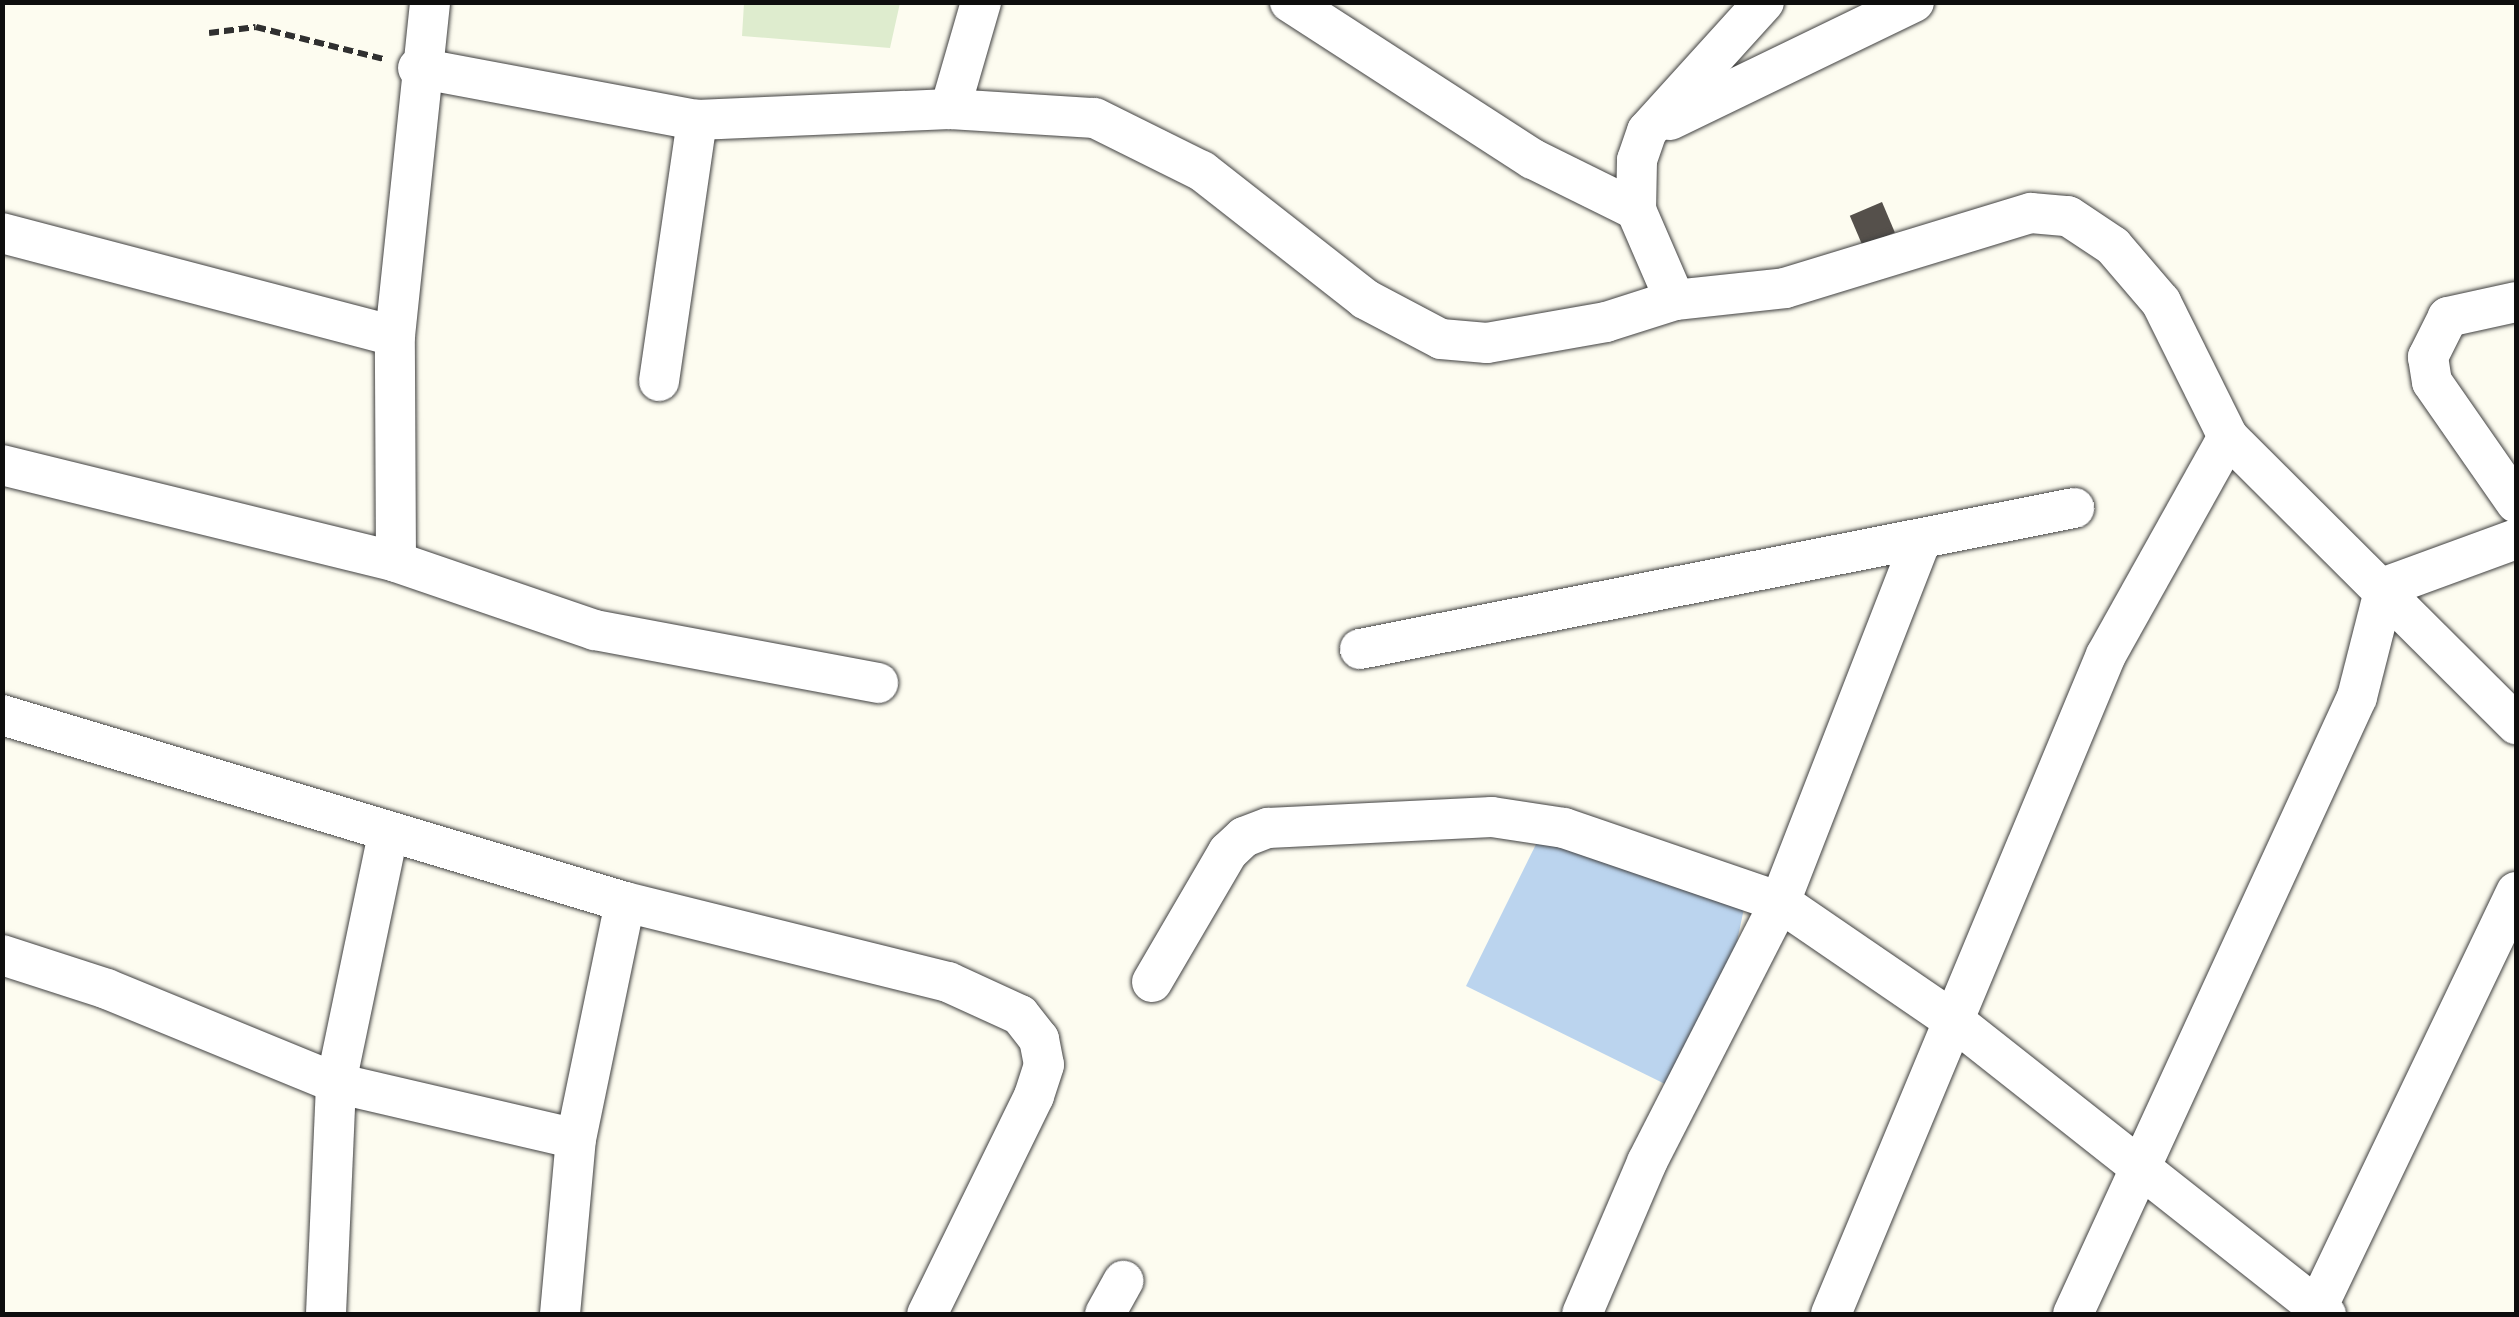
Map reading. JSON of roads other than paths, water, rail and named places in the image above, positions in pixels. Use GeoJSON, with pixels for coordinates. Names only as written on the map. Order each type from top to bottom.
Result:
{"type":"FeatureCollection","features":[{"type":"Feature","properties":{"kind":"street"},"geometry":{"type":"LineString","coordinates":[[396,562],[395,336],[418,68],[430,2]]}},
{"type":"Feature","properties":{"kind":"street"},"geometry":{"type":"LineString","coordinates":[[950,109],[981,2]]}},
{"type":"Feature","properties":{"kind":"street"},"geometry":{"type":"LineString","coordinates":[[1290,2],[1533,159],[1636,210]]}},
{"type":"Feature","properties":{"kind":"street"},"geometry":{"type":"LineString","coordinates":[[1674,300],[1636,210],[1637,160],[1647,131],[1764,2]]}},
{"type":"Feature","properties":{"kind":"street"},"geometry":{"type":"LineString","coordinates":[[1647,131],[1914,2]]}},
{"type":"Feature","properties":{"kind":"street"},"geometry":{"type":"LineString","coordinates":[[418,68],[697,120],[950,109],[1095,118],[1202,171],[1365,299],[1441,339],[1487,343],[1606,322],[1674,300],[1784,288],[2031,213],[2068,216],[2113,246],[2161,302],[2228,437],[2385,587],[2516,724]]}},
{"type":"Feature","properties":{"kind":"street"},"geometry":{"type":"LineString","coordinates":[[659,381],[697,120]]}},
{"type":"Feature","properties":{"kind":"street"},"geometry":{"type":"LineString","coordinates":[[2,233],[395,336]]}},
{"type":"Feature","properties":{"kind":"street"},"geometry":{"type":"LineString","coordinates":[[2516,302],[2448,317],[2428,357],[2432,382],[2516,503]]}},
{"type":"Feature","properties":{"kind":"street"},"geometry":{"type":"LineString","coordinates":[[1831,1314],[1958,1024],[2106,655],[2228,437]]}},
{"type":"Feature","properties":{"kind":"street"},"geometry":{"type":"LineString","coordinates":[[2,464],[396,562],[595,630],[878,684]]}},
{"type":"Feature","properties":{"kind":"street"},"geometry":{"type":"LineString","coordinates":[[1360,649],[1920,543],[2074,508]]}},
{"type":"Feature","properties":{"kind":"street"},"geometry":{"type":"LineString","coordinates":[[2385,587],[2516,539]]}},
{"type":"Feature","properties":{"kind":"street"},"geometry":{"type":"LineString","coordinates":[[1582,1314],[1648,1162],[1780,902],[1920,543]]}},
{"type":"Feature","properties":{"kind":"street"},"geometry":{"type":"LineString","coordinates":[[2073,1314],[2141,1174],[2357,696],[2385,587]]}},
{"type":"Feature","properties":{"kind":"street"},"geometry":{"type":"LineString","coordinates":[[2,715],[388,834],[625,902],[948,982],[1020,1015],[1039,1039],[1044,1065],[1034,1096],[927,1314]]}},
{"type":"Feature","properties":{"kind":"street"},"geometry":{"type":"LineString","coordinates":[[1152,982],[1228,852],[1244,836],[1268,828],[1492,818],[1564,828],[1780,902],[1958,1024],[2319,1313],[2516,892]]}},
{"type":"Feature","properties":{"kind":"street"},"geometry":{"type":"LineString","coordinates":[[326,1314],[336,1083],[388,834]]}},
{"type":"Feature","properties":{"kind":"street"},"geometry":{"type":"LineString","coordinates":[[560,1314],[576,1139],[625,902]]}},
{"type":"Feature","properties":{"kind":"street"},"geometry":{"type":"LineString","coordinates":[[2,955],[107,990],[336,1083],[576,1139]]}},
{"type":"Feature","properties":{"kind":"water"},"geometry":{"type":"Polygon","coordinates":[[[1550,816],[1746,899],[1732,965],[1667,1085],[1466,986],[1550,816]]]}}]}
